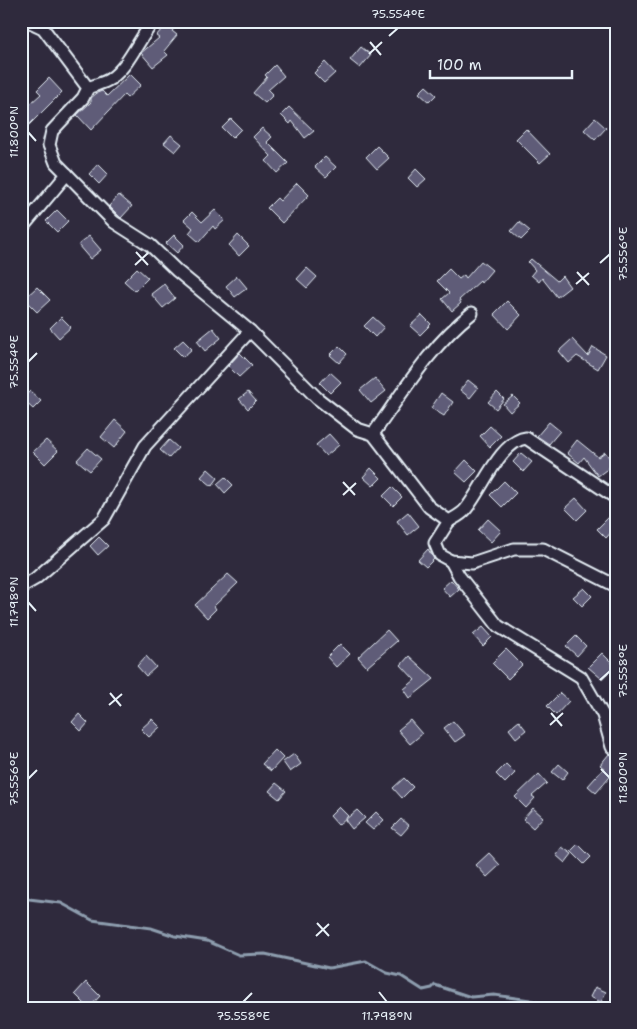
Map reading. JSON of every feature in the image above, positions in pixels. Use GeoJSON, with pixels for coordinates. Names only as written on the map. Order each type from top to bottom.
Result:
{"type":"FeatureCollection","features":[{"type":"Feature","properties":{"kind":"street"},"geometry":{"type":"LineString","coordinates":[[28,21],[43,28],[88,88]]}},
{"type":"Feature","properties":{"kind":"street"},"geometry":{"type":"LineString","coordinates":[[154,21],[145,31],[124,66],[109,79],[88,88],[83,98],[52,131],[49,144],[56,163],[114,222],[150,245],[177,271],[250,331],[317,398],[357,429],[373,434],[429,507],[449,521]]}},
{"type":"Feature","properties":{"kind":"street"},"geometry":{"type":"LineString","coordinates":[[21,229],[67,174]]}},
{"type":"Feature","properties":{"kind":"street"},"geometry":{"type":"LineString","coordinates":[[373,434],[424,362],[454,328],[472,313]]}},
{"type":"Feature","properties":{"kind":"street"},"geometry":{"type":"LineString","coordinates":[[21,587],[35,579],[104,519],[145,446],[250,331]]}},
{"type":"Feature","properties":{"kind":"street"},"geometry":{"type":"LineString","coordinates":[[616,498],[547,450],[526,438],[518,439],[510,445],[480,485],[465,511],[449,521],[435,543],[440,555],[451,561],[472,563],[514,549],[543,549],[616,586]]}},
{"type":"Feature","properties":{"kind":"street"},"geometry":{"type":"LineString","coordinates":[[451,561],[459,576],[498,626],[581,677],[603,716],[612,747],[616,749]]}},
{"type":"Feature","properties":{"kind":"building"},"geometry":{"type":"Polygon","coordinates":[[[169,21],[181,21],[172,31],[177,35],[164,51],[168,55],[153,67],[141,53],[159,38],[156,36],[169,21]]]}},
{"type":"Feature","properties":{"kind":"building"},"geometry":{"type":"Polygon","coordinates":[[[361,47],[371,55],[360,68],[350,60],[361,47]]]}},
{"type":"Feature","properties":{"kind":"building"},"geometry":{"type":"Polygon","coordinates":[[[325,62],[335,73],[324,83],[314,73],[325,62]]]}},
{"type":"Feature","properties":{"kind":"building"},"geometry":{"type":"Polygon","coordinates":[[[275,65],[284,76],[268,90],[273,95],[265,103],[253,93],[267,77],[265,75],[275,65]]]}},
{"type":"Feature","properties":{"kind":"building"},"geometry":{"type":"Polygon","coordinates":[[[130,74],[141,85],[127,98],[124,95],[91,130],[77,115],[91,102],[91,98],[97,93],[102,91],[107,96],[130,74]]]}},
{"type":"Feature","properties":{"kind":"building"},"geometry":{"type":"Polygon","coordinates":[[[49,78],[62,92],[21,133],[21,112],[41,94],[37,90],[49,78]]]}},
{"type":"Feature","properties":{"kind":"building"},"geometry":{"type":"Polygon","coordinates":[[[426,86],[436,95],[429,102],[419,93],[426,86]]]}},
{"type":"Feature","properties":{"kind":"building"},"geometry":{"type":"Polygon","coordinates":[[[289,107],[314,131],[305,138],[292,121],[290,124],[281,115],[289,107]]]}},
{"type":"Feature","properties":{"kind":"building"},"geometry":{"type":"Polygon","coordinates":[[[595,118],[606,128],[595,140],[584,130],[595,118]]]}},
{"type":"Feature","properties":{"kind":"building"},"geometry":{"type":"Polygon","coordinates":[[[231,119],[241,129],[232,138],[222,128],[231,119]]]}},
{"type":"Feature","properties":{"kind":"building"},"geometry":{"type":"Polygon","coordinates":[[[262,128],[272,137],[267,142],[288,163],[277,173],[266,161],[271,156],[253,137],[262,128]]]}},
{"type":"Feature","properties":{"kind":"building"},"geometry":{"type":"Polygon","coordinates":[[[526,129],[550,154],[540,163],[516,139],[526,129]]]}},
{"type":"Feature","properties":{"kind":"building"},"geometry":{"type":"Polygon","coordinates":[[[171,135],[182,144],[175,152],[164,143],[171,135]]]}},
{"type":"Feature","properties":{"kind":"building"},"geometry":{"type":"Polygon","coordinates":[[[377,146],[389,158],[377,169],[366,157],[377,146]]]}},
{"type":"Feature","properties":{"kind":"building"},"geometry":{"type":"Polygon","coordinates":[[[325,157],[336,167],[326,177],[315,167],[325,157]]]}},
{"type":"Feature","properties":{"kind":"building"},"geometry":{"type":"Polygon","coordinates":[[[98,164],[108,174],[99,184],[89,174],[98,164]]]}},
{"type":"Feature","properties":{"kind":"building"},"geometry":{"type":"Polygon","coordinates":[[[416,169],[426,179],[417,187],[408,178],[416,169]]]}},
{"type":"Feature","properties":{"kind":"building"},"geometry":{"type":"Polygon","coordinates":[[[297,183],[309,195],[282,223],[267,208],[277,198],[280,201],[297,183]]]}},
{"type":"Feature","properties":{"kind":"building"},"geometry":{"type":"Polygon","coordinates":[[[119,195],[132,206],[121,218],[109,206],[119,195]]]}},
{"type":"Feature","properties":{"kind":"building"},"geometry":{"type":"Polygon","coordinates":[[[57,210],[68,221],[57,232],[46,221],[57,210]]]}},
{"type":"Feature","properties":{"kind":"building"},"geometry":{"type":"Polygon","coordinates":[[[215,210],[225,220],[215,229],[213,226],[199,242],[189,233],[193,228],[184,220],[192,212],[202,222],[215,210]]]}},
{"type":"Feature","properties":{"kind":"building"},"geometry":{"type":"Polygon","coordinates":[[[519,222],[530,231],[521,240],[511,231],[519,222]]]}},
{"type":"Feature","properties":{"kind":"building"},"geometry":{"type":"Polygon","coordinates":[[[174,235],[184,245],[177,253],[166,243],[174,235]]]}},
{"type":"Feature","properties":{"kind":"building"},"geometry":{"type":"Polygon","coordinates":[[[238,235],[249,246],[239,256],[229,245],[238,235]]]}},
{"type":"Feature","properties":{"kind":"building"},"geometry":{"type":"Polygon","coordinates":[[[89,236],[101,250],[90,259],[78,245],[89,236]]]}},
{"type":"Feature","properties":{"kind":"building"},"geometry":{"type":"Polygon","coordinates":[[[531,259],[557,281],[562,276],[570,287],[557,297],[542,278],[539,282],[531,275],[535,270],[528,262],[531,259]]]}},
{"type":"Feature","properties":{"kind":"building"},"geometry":{"type":"Polygon","coordinates":[[[481,261],[492,270],[481,283],[480,281],[459,300],[461,303],[452,311],[442,299],[449,293],[437,281],[449,269],[459,279],[464,275],[466,278],[481,261]]]}},
{"type":"Feature","properties":{"kind":"building"},"geometry":{"type":"Polygon","coordinates":[[[137,268],[148,278],[135,291],[124,281],[137,268]]]}},
{"type":"Feature","properties":{"kind":"building"},"geometry":{"type":"Polygon","coordinates":[[[307,268],[317,277],[307,288],[297,279],[307,268]]]}},
{"type":"Feature","properties":{"kind":"building"},"geometry":{"type":"Polygon","coordinates":[[[237,276],[247,288],[235,297],[226,286],[237,276]]]}},
{"type":"Feature","properties":{"kind":"building"},"geometry":{"type":"Polygon","coordinates":[[[164,284],[175,298],[163,308],[151,294],[164,284]]]}},
{"type":"Feature","properties":{"kind":"building"},"geometry":{"type":"Polygon","coordinates":[[[37,287],[50,300],[37,312],[24,299],[37,287]]]}},
{"type":"Feature","properties":{"kind":"building"},"geometry":{"type":"Polygon","coordinates":[[[507,301],[521,315],[508,329],[494,314],[507,301]]]}},
{"type":"Feature","properties":{"kind":"building"},"geometry":{"type":"Polygon","coordinates":[[[422,315],[431,324],[420,335],[410,326],[422,315]]]}},
{"type":"Feature","properties":{"kind":"building"},"geometry":{"type":"Polygon","coordinates":[[[61,317],[71,327],[59,338],[50,328],[61,317]]]}},
{"type":"Feature","properties":{"kind":"building"},"geometry":{"type":"Polygon","coordinates":[[[373,317],[384,327],[375,337],[364,326],[373,317]]]}},
{"type":"Feature","properties":{"kind":"building"},"geometry":{"type":"Polygon","coordinates":[[[213,328],[221,338],[205,351],[197,341],[213,328]]]}},
{"type":"Feature","properties":{"kind":"building"},"geometry":{"type":"Polygon","coordinates":[[[572,339],[588,356],[593,347],[606,355],[598,369],[577,356],[569,363],[559,351],[572,339]]]}},
{"type":"Feature","properties":{"kind":"building"},"geometry":{"type":"Polygon","coordinates":[[[183,340],[192,349],[183,357],[174,348],[183,340]]]}},
{"type":"Feature","properties":{"kind":"building"},"geometry":{"type":"Polygon","coordinates":[[[339,346],[347,354],[339,363],[330,355],[339,346]]]}},
{"type":"Feature","properties":{"kind":"building"},"geometry":{"type":"Polygon","coordinates":[[[240,353],[252,365],[239,377],[228,366],[240,353]]]}},
{"type":"Feature","properties":{"kind":"building"},"geometry":{"type":"Polygon","coordinates":[[[330,372],[341,382],[330,393],[320,383],[330,372]]]}},
{"type":"Feature","properties":{"kind":"building"},"geometry":{"type":"Polygon","coordinates":[[[375,378],[386,391],[371,403],[360,390],[375,378]]]}},
{"type":"Feature","properties":{"kind":"building"},"geometry":{"type":"Polygon","coordinates":[[[468,380],[478,388],[470,398],[460,390],[468,380]]]}},
{"type":"Feature","properties":{"kind":"building"},"geometry":{"type":"Polygon","coordinates":[[[30,391],[41,401],[33,409],[22,399],[30,391]]]}},
{"type":"Feature","properties":{"kind":"building"},"geometry":{"type":"Polygon","coordinates":[[[248,392],[256,401],[248,409],[239,399],[248,392]]]}},
{"type":"Feature","properties":{"kind":"building"},"geometry":{"type":"Polygon","coordinates":[[[497,392],[504,399],[496,409],[488,402],[497,392]]]}},
{"type":"Feature","properties":{"kind":"building"},"geometry":{"type":"Polygon","coordinates":[[[441,393],[453,402],[444,416],[431,408],[441,393]]]}},
{"type":"Feature","properties":{"kind":"building"},"geometry":{"type":"Polygon","coordinates":[[[513,396],[520,403],[510,412],[503,404],[513,396]]]}},
{"type":"Feature","properties":{"kind":"building"},"geometry":{"type":"Polygon","coordinates":[[[115,420],[127,431],[114,448],[101,437],[115,420]]]}},
{"type":"Feature","properties":{"kind":"building"},"geometry":{"type":"Polygon","coordinates":[[[549,422],[560,431],[549,444],[537,436],[549,422]]]}},
{"type":"Feature","properties":{"kind":"building"},"geometry":{"type":"Polygon","coordinates":[[[490,426],[501,436],[490,447],[480,436],[490,426]]]}},
{"type":"Feature","properties":{"kind":"building"},"geometry":{"type":"Polygon","coordinates":[[[329,434],[339,445],[326,456],[316,445],[329,434]]]}},
{"type":"Feature","properties":{"kind":"building"},"geometry":{"type":"Polygon","coordinates":[[[46,440],[58,451],[45,464],[33,452],[46,440]]]}},
{"type":"Feature","properties":{"kind":"building"},"geometry":{"type":"Polygon","coordinates":[[[169,440],[178,448],[169,458],[160,450],[169,440]]]}},
{"type":"Feature","properties":{"kind":"building"},"geometry":{"type":"Polygon","coordinates":[[[577,440],[598,457],[605,452],[614,464],[598,476],[584,457],[579,463],[567,453],[577,440]]]}},
{"type":"Feature","properties":{"kind":"building"},"geometry":{"type":"Polygon","coordinates":[[[88,448],[101,459],[90,471],[77,460],[88,448]]]}},
{"type":"Feature","properties":{"kind":"building"},"geometry":{"type":"Polygon","coordinates":[[[521,453],[532,462],[523,472],[513,462],[521,453]]]}},
{"type":"Feature","properties":{"kind":"building"},"geometry":{"type":"Polygon","coordinates":[[[466,460],[477,471],[466,482],[455,472],[466,460]]]}},
{"type":"Feature","properties":{"kind":"building"},"geometry":{"type":"Polygon","coordinates":[[[371,468],[381,478],[373,486],[363,477],[371,468]]]}},
{"type":"Feature","properties":{"kind":"building"},"geometry":{"type":"Polygon","coordinates":[[[208,469],[218,478],[212,486],[201,477],[208,469]]]}},
{"type":"Feature","properties":{"kind":"building"},"geometry":{"type":"Polygon","coordinates":[[[225,477],[233,485],[225,493],[217,484],[225,477]]]}},
{"type":"Feature","properties":{"kind":"building"},"geometry":{"type":"Polygon","coordinates":[[[504,481],[516,493],[502,507],[490,495],[504,481]]]}},
{"type":"Feature","properties":{"kind":"building"},"geometry":{"type":"Polygon","coordinates":[[[392,487],[402,497],[393,506],[383,496],[392,487]]]}},
{"type":"Feature","properties":{"kind":"building"},"geometry":{"type":"Polygon","coordinates":[[[576,498],[587,510],[577,520],[565,508],[576,498]]]}},
{"type":"Feature","properties":{"kind":"building"},"geometry":{"type":"Polygon","coordinates":[[[408,512],[419,526],[408,535],[397,521],[408,512]]]}},
{"type":"Feature","properties":{"kind":"building"},"geometry":{"type":"Polygon","coordinates":[[[610,516],[616,521],[616,527],[606,538],[597,529],[610,516]]]}},
{"type":"Feature","properties":{"kind":"building"},"geometry":{"type":"Polygon","coordinates":[[[488,519],[501,531],[491,542],[478,530],[488,519]]]}},
{"type":"Feature","properties":{"kind":"building"},"geometry":{"type":"Polygon","coordinates":[[[99,537],[108,546],[98,555],[90,546],[99,537]]]}},
{"type":"Feature","properties":{"kind":"building"},"geometry":{"type":"Polygon","coordinates":[[[428,549],[434,559],[426,567],[418,560],[428,549]]]}},
{"type":"Feature","properties":{"kind":"building"},"geometry":{"type":"Polygon","coordinates":[[[228,574],[238,583],[214,606],[216,609],[207,618],[195,605],[228,574]]]}},
{"type":"Feature","properties":{"kind":"building"},"geometry":{"type":"Polygon","coordinates":[[[451,580],[459,589],[450,597],[442,588],[451,580]]]}},
{"type":"Feature","properties":{"kind":"building"},"geometry":{"type":"Polygon","coordinates":[[[584,588],[592,596],[582,606],[573,597],[584,588]]]}},
{"type":"Feature","properties":{"kind":"building"},"geometry":{"type":"Polygon","coordinates":[[[483,627],[492,637],[483,646],[473,635],[483,627]]]}},
{"type":"Feature","properties":{"kind":"building"},"geometry":{"type":"Polygon","coordinates":[[[387,630],[397,641],[367,667],[358,657],[387,630]]]}},
{"type":"Feature","properties":{"kind":"building"},"geometry":{"type":"Polygon","coordinates":[[[576,636],[586,646],[577,656],[566,646],[576,636]]]}},
{"type":"Feature","properties":{"kind":"building"},"geometry":{"type":"Polygon","coordinates":[[[340,644],[350,654],[336,667],[327,657],[340,644]]]}},
{"type":"Feature","properties":{"kind":"building"},"geometry":{"type":"Polygon","coordinates":[[[506,649],[522,665],[508,679],[492,663],[506,649]]]}},
{"type":"Feature","properties":{"kind":"building"},"geometry":{"type":"Polygon","coordinates":[[[602,653],[615,666],[602,679],[588,667],[602,653]]]}},
{"type":"Feature","properties":{"kind":"building"},"geometry":{"type":"Polygon","coordinates":[[[146,656],[156,667],[146,676],[137,666],[146,656]]]}},
{"type":"Feature","properties":{"kind":"building"},"geometry":{"type":"Polygon","coordinates":[[[409,656],[434,679],[410,698],[404,689],[415,680],[401,665],[409,656]]]}},
{"type":"Feature","properties":{"kind":"building"},"geometry":{"type":"Polygon","coordinates":[[[560,693],[569,701],[556,715],[547,706],[560,693]]]}},
{"type":"Feature","properties":{"kind":"building"},"geometry":{"type":"Polygon","coordinates":[[[79,714],[88,723],[81,731],[72,722],[79,714]]]}},
{"type":"Feature","properties":{"kind":"building"},"geometry":{"type":"Polygon","coordinates":[[[152,719],[160,727],[149,737],[141,729],[152,719]]]}},
{"type":"Feature","properties":{"kind":"building"},"geometry":{"type":"Polygon","coordinates":[[[410,720],[422,734],[410,744],[398,730],[410,720]]]}},
{"type":"Feature","properties":{"kind":"building"},"geometry":{"type":"Polygon","coordinates":[[[453,721],[465,735],[455,742],[444,728],[453,721]]]}},
{"type":"Feature","properties":{"kind":"building"},"geometry":{"type":"Polygon","coordinates":[[[519,721],[526,730],[516,738],[509,729],[519,721]]]}},
{"type":"Feature","properties":{"kind":"building"},"geometry":{"type":"Polygon","coordinates":[[[275,750],[283,758],[271,771],[262,764],[275,750]]]}},
{"type":"Feature","properties":{"kind":"building"},"geometry":{"type":"Polygon","coordinates":[[[294,754],[301,764],[290,772],[283,762],[294,754]]]}},
{"type":"Feature","properties":{"kind":"building"},"geometry":{"type":"Polygon","coordinates":[[[609,754],[616,756],[616,770],[596,793],[588,786],[604,768],[600,765],[609,754]]]}},
{"type":"Feature","properties":{"kind":"building"},"geometry":{"type":"Polygon","coordinates":[[[506,764],[515,773],[505,783],[496,774],[506,764]]]}},
{"type":"Feature","properties":{"kind":"building"},"geometry":{"type":"Polygon","coordinates":[[[559,764],[568,772],[562,780],[552,772],[559,764]]]}},
{"type":"Feature","properties":{"kind":"building"},"geometry":{"type":"Polygon","coordinates":[[[539,774],[547,783],[532,796],[535,798],[526,808],[515,797],[539,774]]]}},
{"type":"Feature","properties":{"kind":"building"},"geometry":{"type":"Polygon","coordinates":[[[404,778],[413,787],[402,798],[393,788],[404,778]]]}},
{"type":"Feature","properties":{"kind":"building"},"geometry":{"type":"Polygon","coordinates":[[[276,783],[286,791],[279,799],[269,791],[276,783]]]}},
{"type":"Feature","properties":{"kind":"building"},"geometry":{"type":"Polygon","coordinates":[[[339,807],[348,816],[338,825],[330,816],[339,807]]]}},
{"type":"Feature","properties":{"kind":"building"},"geometry":{"type":"Polygon","coordinates":[[[533,808],[543,817],[533,828],[523,819],[533,808]]]}},
{"type":"Feature","properties":{"kind":"building"},"geometry":{"type":"Polygon","coordinates":[[[357,810],[365,818],[352,829],[345,820],[357,810]]]}},
{"type":"Feature","properties":{"kind":"building"},"geometry":{"type":"Polygon","coordinates":[[[376,812],[384,820],[373,830],[365,823],[376,812]]]}},
{"type":"Feature","properties":{"kind":"building"},"geometry":{"type":"Polygon","coordinates":[[[401,819],[409,826],[401,835],[392,828],[401,819]]]}},
{"type":"Feature","properties":{"kind":"building"},"geometry":{"type":"Polygon","coordinates":[[[578,844],[591,857],[584,864],[571,851],[578,844]]]}},
{"type":"Feature","properties":{"kind":"building"},"geometry":{"type":"Polygon","coordinates":[[[562,847],[572,854],[565,863],[556,855],[562,847]]]}},
{"type":"Feature","properties":{"kind":"building"},"geometry":{"type":"Polygon","coordinates":[[[489,853],[500,865],[487,877],[476,865],[489,853]]]}},
{"type":"Feature","properties":{"kind":"building"},"geometry":{"type":"Polygon","coordinates":[[[86,982],[100,996],[89,1008],[75,994],[86,982]]]}},
{"type":"Feature","properties":{"kind":"building"},"geometry":{"type":"Polygon","coordinates":[[[595,987],[606,992],[601,1002],[590,997],[595,987]]]}},
{"type":"Feature","properties":{"kind":"waterway"},"geometry":{"type":"LineString","coordinates":[[21,898],[61,903],[92,920],[151,928],[175,936],[207,941],[239,955],[265,954],[329,968],[366,961],[387,973],[401,976],[423,990],[432,988],[435,985],[471,997],[494,995],[530,1000],[552,1008]]}}]}
